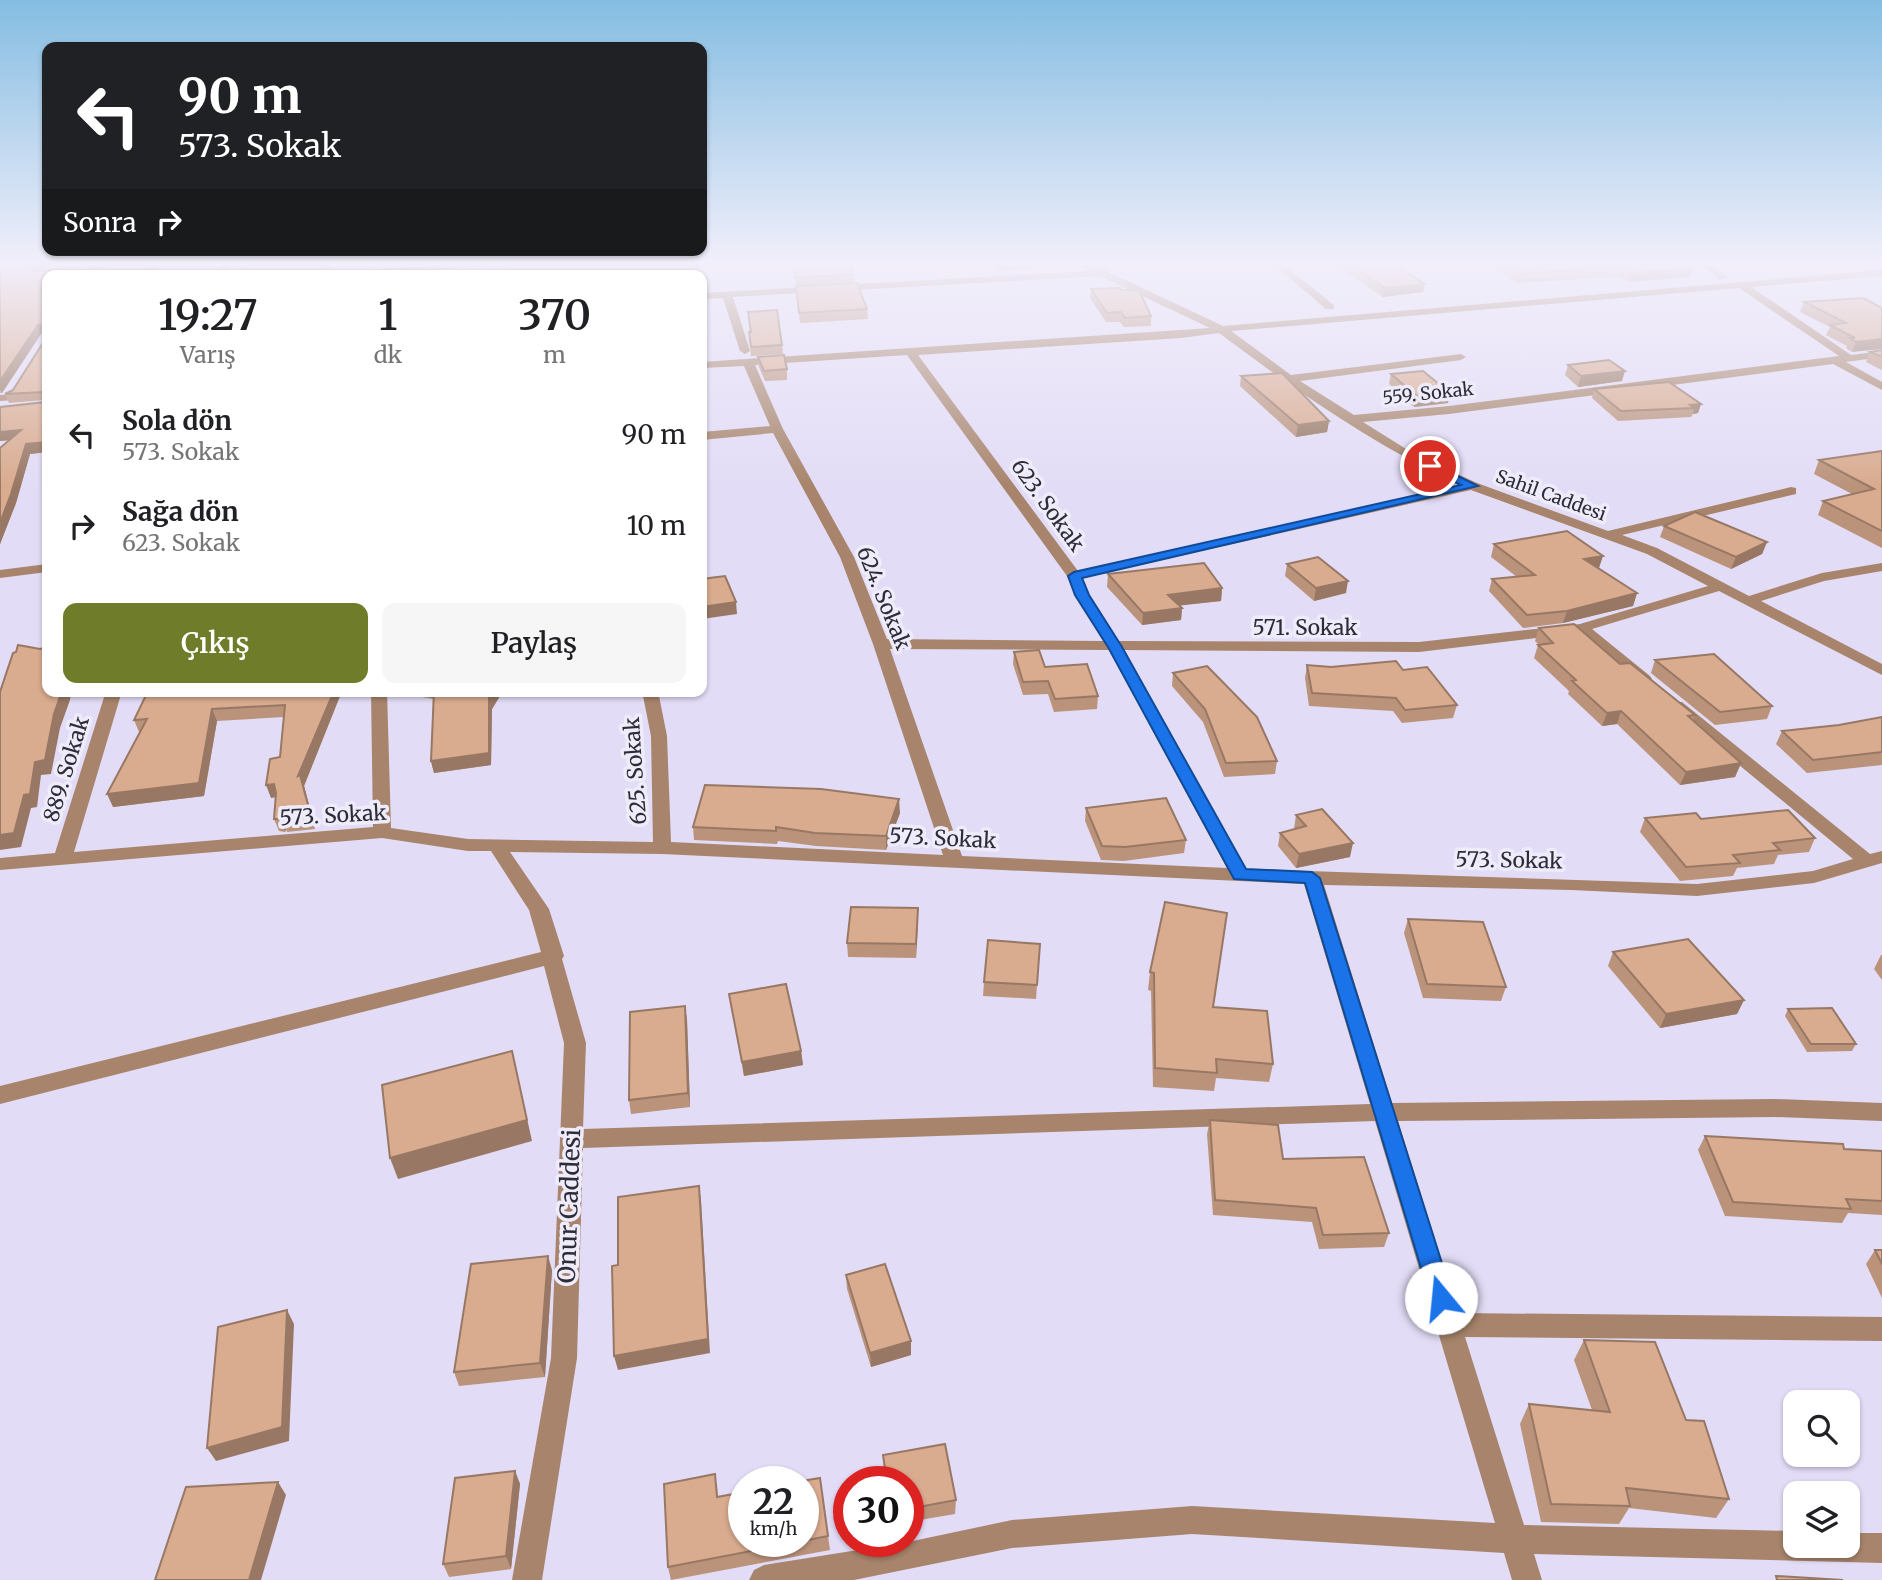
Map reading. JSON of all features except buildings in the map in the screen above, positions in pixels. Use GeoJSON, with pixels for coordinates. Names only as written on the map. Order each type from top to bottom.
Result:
{"type":"FeatureCollection","features":[{"type":"Feature","properties":{"kind":"street","name":"624. Sokak"},"geometry":{"type":"LineString","coordinates":[[741,339],[777,429],[847,557],[881,644],[954,861]]}},
{"type":"Feature","properties":{"kind":"street"},"geometry":{"type":"LineString","coordinates":[[707,364],[746,356],[982,339]]}},
{"type":"Feature","properties":{"kind":"street"},"geometry":{"type":"LineString","coordinates":[[707,354],[746,356],[910,352],[1121,339]]}},
{"type":"Feature","properties":{"kind":"street","name":"Sahil Caddesi"},"geometry":{"type":"LineString","coordinates":[[1234,339],[1289,379],[1409,457],[1472,486],[1652,551],[1882,670]]}},
{"type":"Feature","properties":{"kind":"street"},"geometry":{"type":"LineString","coordinates":[[1821,339],[1849,358]]}},
{"type":"Feature","properties":{"kind":"street","name":"623. Sokak"},"geometry":{"type":"LineString","coordinates":[[910,352],[1074,576],[1082,595],[1115,647],[1240,875]]}},
{"type":"Feature","properties":{"kind":"street","name":"559. Sokak"},"geometry":{"type":"LineString","coordinates":[[1353,419],[1448,410],[1882,354]]}},
{"type":"Feature","properties":{"kind":"street"},"geometry":{"type":"LineString","coordinates":[[1289,379],[1461,357]]}},
{"type":"Feature","properties":{"kind":"street"},"geometry":{"type":"LineString","coordinates":[[1835,360],[1882,387]]}},
{"type":"Feature","properties":{"kind":"street"},"geometry":{"type":"LineString","coordinates":[[8,394],[42,395]]}},
{"type":"Feature","properties":{"kind":"street"},"geometry":{"type":"LineString","coordinates":[[0,410],[42,406]]}},
{"type":"Feature","properties":{"kind":"street"},"geometry":{"type":"LineString","coordinates":[[707,436],[777,429]]}},
{"type":"Feature","properties":{"kind":"street"},"geometry":{"type":"LineString","coordinates":[[1074,576],[1472,486]]}},
{"type":"Feature","properties":{"kind":"street"},"geometry":{"type":"LineString","coordinates":[[1607,535],[1791,491]]}},
{"type":"Feature","properties":{"kind":"street"},"geometry":{"type":"LineString","coordinates":[[1750,600],[1822,577],[1882,567]]}},
{"type":"Feature","properties":{"kind":"street"},"geometry":{"type":"LineString","coordinates":[[0,574],[42,569]]}},
{"type":"Feature","properties":{"kind":"street","name":"571. Sokak"},"geometry":{"type":"LineString","coordinates":[[881,644],[1419,647],[1581,628],[1722,586]]}},
{"type":"Feature","properties":{"kind":"street"},"geometry":{"type":"LineString","coordinates":[[1581,628],[1875,859]]}},
{"type":"Feature","properties":{"kind":"street","name":"889. Sokak"},"geometry":{"type":"LineString","coordinates":[[63,859],[112,697]]}},
{"type":"Feature","properties":{"kind":"street"},"geometry":{"type":"LineString","coordinates":[[379,697],[382,832]]}},
{"type":"Feature","properties":{"kind":"street","name":"625. Sokak"},"geometry":{"type":"LineString","coordinates":[[651,697],[659,736],[662,848]]}},
{"type":"Feature","properties":{"kind":"street","name":"573. Sokak"},"geometry":{"type":"LineString","coordinates":[[0,864],[382,832],[468,845],[662,848],[1312,878],[1572,884],[1697,890],[1814,877],[1875,859]]}},
{"type":"Feature","properties":{"kind":"street","name":"Onur Caddesi"},"geometry":{"type":"LineString","coordinates":[[497,846],[540,909],[575,1043],[564,1358],[527,1580]]}},
{"type":"Feature","properties":{"kind":"street"},"geometry":{"type":"LineString","coordinates":[[1312,878],[1527,1580]]}},
{"type":"Feature","properties":{"kind":"street"},"geometry":{"type":"LineString","coordinates":[[0,1095],[554,956]]}},
{"type":"Feature","properties":{"kind":"street"},"geometry":{"type":"LineString","coordinates":[[572,1139],[1384,1112],[1774,1108],[1882,1112]]}},
{"type":"Feature","properties":{"kind":"street"},"geometry":{"type":"LineString","coordinates":[[1450,1325],[1882,1329]]}},
{"type":"Feature","properties":{"kind":"street"},"geometry":{"type":"LineString","coordinates":[[764,1580],[825,1571],[1012,1534],[1192,1520],[1515,1539],[1882,1548]]}},
{"type":"Feature","properties":{"kind":"route"},"geometry":{"type":"LineString","coordinates":[[1430,466],[1472,486],[1074,576],[1082,595],[1115,647],[1240,875],[1312,878],[1441,1298]]}}]}
